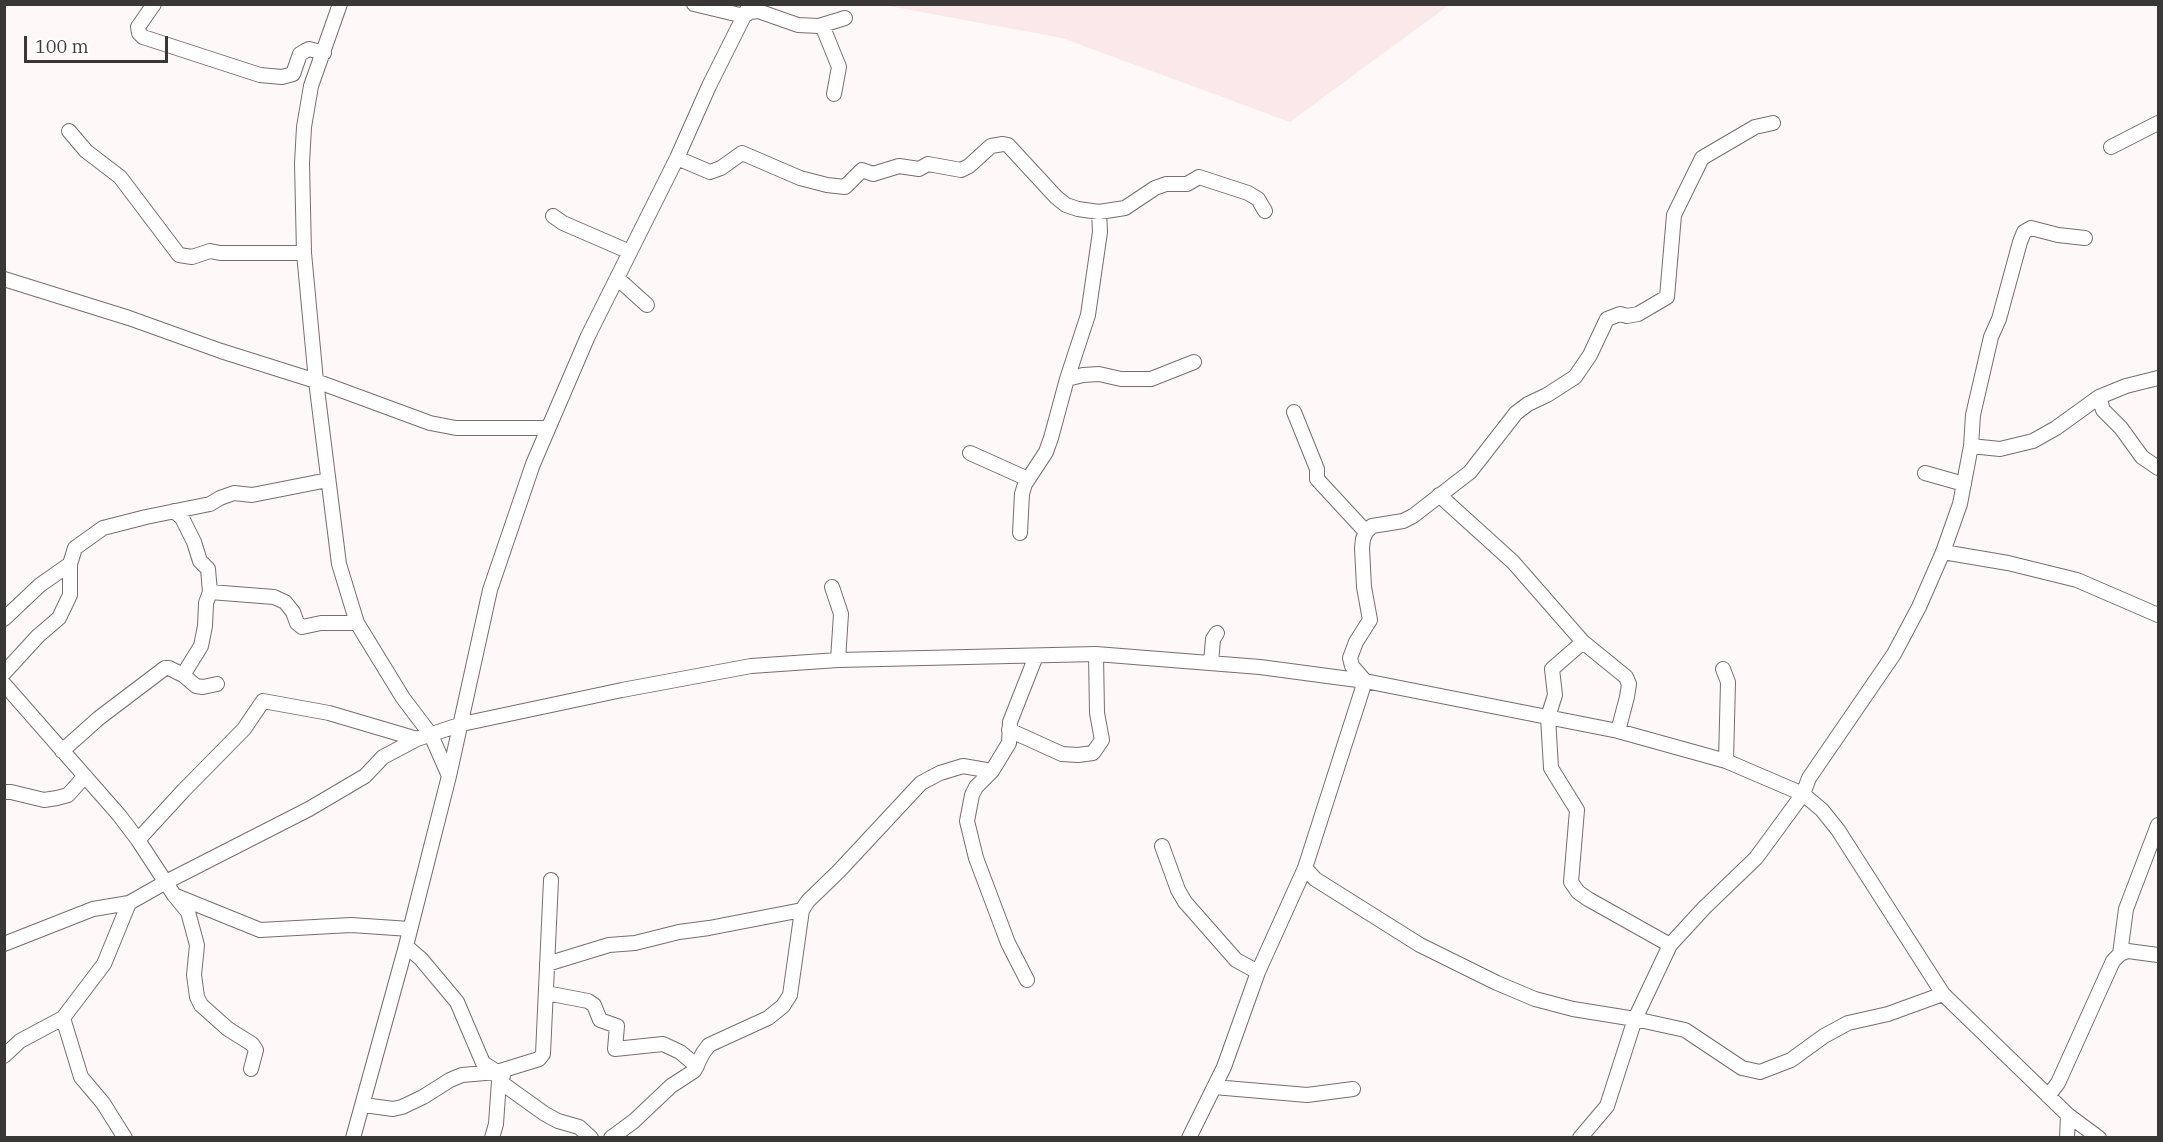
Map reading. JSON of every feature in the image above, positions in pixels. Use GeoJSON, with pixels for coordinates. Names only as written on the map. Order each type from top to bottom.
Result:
{"type":"FeatureCollection","features":[{"type":"Feature","properties":{"kind":"street"},"geometry":{"type":"LineString","coordinates":[[154,4],[138,27],[143,37],[260,75],[282,77],[293,74],[300,54],[309,49],[324,53]]}},
{"type":"Feature","properties":{"kind":"street"},"geometry":{"type":"LineString","coordinates":[[340,4],[311,86],[303,127],[302,163],[304,253],[316,381],[339,564],[357,623],[403,698],[431,735],[450,776]]}},
{"type":"Feature","properties":{"kind":"street"},"geometry":{"type":"LineString","coordinates":[[694,4],[750,12],[758,11],[798,25],[822,25],[845,18]]}},
{"type":"Feature","properties":{"kind":"street"},"geometry":{"type":"LineString","coordinates":[[353,1137],[450,776],[490,590],[533,464],[588,336],[677,158],[747,10]]}},
{"type":"Feature","properties":{"kind":"street"},"geometry":{"type":"LineString","coordinates":[[822,25],[839,67],[834,94]]}},
{"type":"Feature","properties":{"kind":"street"},"geometry":{"type":"LineString","coordinates":[[1365,681],[1352,666],[1350,658],[1356,642],[1370,620],[1364,587],[1362,548],[1366,532],[1372,526],[1408,519],[1470,472],[1516,413],[1575,376],[1590,355],[1606,319],[1620,314],[1627,316],[1638,314],[1667,297],[1674,215],[1702,158],[1755,127],[1773,123]]}},
{"type":"Feature","properties":{"kind":"street"},"geometry":{"type":"LineString","coordinates":[[2110,147],[2158,123]]}},
{"type":"Feature","properties":{"kind":"street"},"geometry":{"type":"LineString","coordinates":[[69,131],[90,155],[120,177],[179,255],[192,257],[210,251],[304,253]]}},
{"type":"Feature","properties":{"kind":"street"},"geometry":{"type":"LineString","coordinates":[[677,158],[710,172],[721,168],[742,153],[800,178],[827,185],[845,186],[862,170],[873,174],[899,166],[919,169],[928,164],[961,170],[969,166],[991,146],[1003,144],[1008,145],[1066,205],[1099,212],[1125,208],[1155,188],[1166,184],[1187,184],[1199,177],[1248,193],[1258,200],[1265,210]]}},
{"type":"Feature","properties":{"kind":"street"},"geometry":{"type":"LineString","coordinates":[[1020,533],[1022,494],[1028,479],[1046,452],[1089,307],[1100,232],[1099,212]]}},
{"type":"Feature","properties":{"kind":"street"},"geometry":{"type":"LineString","coordinates":[[553,216],[563,223],[630,252]]}},
{"type":"Feature","properties":{"kind":"street"},"geometry":{"type":"LineString","coordinates":[[1580,1137],[1606,1106],[1635,1019],[1670,945],[1704,908],[1756,858],[1803,795],[1809,778],[1894,654],[1919,608],[1955,522],[1971,446],[1973,415],[1991,337],[1999,319],[2024,232],[2031,228],[2058,235],[2085,238]]}},
{"type":"Feature","properties":{"kind":"street"},"geometry":{"type":"LineString","coordinates":[[617,278],[647,305]]}},
{"type":"Feature","properties":{"kind":"street"},"geometry":{"type":"LineString","coordinates":[[4,279],[316,381],[415,418],[456,428],[548,428]]}},
{"type":"Feature","properties":{"kind":"street"},"geometry":{"type":"LineString","coordinates":[[1067,379],[1099,374],[1121,379],[1151,379],[1194,362]]}},
{"type":"Feature","properties":{"kind":"street"},"geometry":{"type":"LineString","coordinates":[[1971,446],[2000,449],[2033,441],[2056,428],[2098,397],[2126,386],[2158,378]]}},
{"type":"Feature","properties":{"kind":"street"},"geometry":{"type":"LineString","coordinates":[[2098,397],[2103,410],[2121,428],[2142,457],[2158,468]]}},
{"type":"Feature","properties":{"kind":"street"},"geometry":{"type":"LineString","coordinates":[[1294,412],[1317,469],[1317,479],[1366,532]]}},
{"type":"Feature","properties":{"kind":"street"},"geometry":{"type":"LineString","coordinates":[[970,453],[1028,479]]}},
{"type":"Feature","properties":{"kind":"street"},"geometry":{"type":"LineString","coordinates":[[1925,473],[1964,484]]}},
{"type":"Feature","properties":{"kind":"street"},"geometry":{"type":"LineString","coordinates":[[4,673],[38,636],[59,618],[72,589],[70,564],[75,548],[103,528],[210,504],[234,493],[252,495],[328,480]]}},
{"type":"Feature","properties":{"kind":"street"},"geometry":{"type":"LineString","coordinates":[[1439,495],[1513,562],[1582,642],[1626,677],[1629,684],[1618,731]]}},
{"type":"Feature","properties":{"kind":"street"},"geometry":{"type":"LineString","coordinates":[[174,512],[182,518],[200,561],[208,569],[210,592],[206,603],[201,646],[183,675]]}},
{"type":"Feature","properties":{"kind":"street"},"geometry":{"type":"LineString","coordinates":[[1943,552],[2031,567],[2077,580],[2158,615]]}},
{"type":"Feature","properties":{"kind":"street"},"geometry":{"type":"LineString","coordinates":[[4,619],[40,585],[70,564]]}},
{"type":"Feature","properties":{"kind":"street"},"geometry":{"type":"LineString","coordinates":[[832,587],[841,614],[838,660]]}},
{"type":"Feature","properties":{"kind":"street"},"geometry":{"type":"LineString","coordinates":[[210,592],[274,597],[285,602],[293,612],[298,625],[302,627],[321,623],[357,623]]}},
{"type":"Feature","properties":{"kind":"street"},"geometry":{"type":"LineString","coordinates":[[1211,663],[1213,639],[1217,633]]}},
{"type":"Feature","properties":{"kind":"street"},"geometry":{"type":"LineString","coordinates":[[1582,642],[1552,669],[1555,695],[1548,717],[1551,768],[1577,810],[1571,882],[1578,892],[1588,899],[1670,945]]}},
{"type":"Feature","properties":{"kind":"street"},"geometry":{"type":"LineString","coordinates":[[1009,730],[1062,754],[1078,756],[1093,753],[1102,740],[1096,713],[1096,654]]}},
{"type":"Feature","properties":{"kind":"street"},"geometry":{"type":"LineString","coordinates":[[4,944],[93,909],[129,903],[309,809],[365,776],[383,757],[417,739],[462,724],[622,690],[751,666],[838,660],[1096,654],[1260,666],[1365,681],[1618,731],[1726,760],[1803,795],[1822,810],[1838,830],[1944,994],[2068,1115],[2099,1137]]}},
{"type":"Feature","properties":{"kind":"street"},"geometry":{"type":"LineString","coordinates":[[1027,980],[1008,943],[976,858],[967,821],[972,795],[981,780],[992,771],[1009,743],[1010,722],[1036,656]]}},
{"type":"Feature","properties":{"kind":"street"},"geometry":{"type":"LineString","coordinates":[[62,751],[99,718],[165,669],[170,668],[183,675],[196,686],[217,684]]}},
{"type":"Feature","properties":{"kind":"street"},"geometry":{"type":"LineString","coordinates":[[1723,669],[1728,682],[1726,760]]}},
{"type":"Feature","properties":{"kind":"street"},"geometry":{"type":"LineString","coordinates":[[1189,1137],[1224,1067],[1258,972],[1305,868],[1365,681]]}},
{"type":"Feature","properties":{"kind":"street"},"geometry":{"type":"LineString","coordinates":[[4,684],[138,840],[174,895],[188,912],[197,945],[194,975],[197,997],[201,1005],[228,1029],[252,1044],[256,1050],[251,1069]]}},
{"type":"Feature","properties":{"kind":"street"},"geometry":{"type":"LineString","coordinates":[[138,840],[244,729],[263,701],[329,713],[417,739]]}},
{"type":"Feature","properties":{"kind":"street"},"geometry":{"type":"LineString","coordinates":[[614,1137],[671,1086],[694,1071],[709,1045],[768,1018],[786,1000],[790,995],[802,910],[921,783],[940,773],[963,766],[992,771]]}},
{"type":"Feature","properties":{"kind":"street"},"geometry":{"type":"LineString","coordinates":[[4,792],[44,800],[57,798],[68,795],[85,776]]}},
{"type":"Feature","properties":{"kind":"street"},"geometry":{"type":"LineString","coordinates":[[2120,954],[2126,909],[2158,825]]}},
{"type":"Feature","properties":{"kind":"street"},"geometry":{"type":"LineString","coordinates":[[1162,846],[1178,890],[1185,902],[1236,960],[1258,972]]}},
{"type":"Feature","properties":{"kind":"street"},"geometry":{"type":"LineString","coordinates":[[1305,868],[1315,879],[1420,945],[1497,983],[1535,999],[1573,1009],[1685,1030],[1742,1068],[1760,1072],[1791,1060],[1824,1036],[1848,1023],[1888,1014],[1944,994]]}},
{"type":"Feature","properties":{"kind":"street"},"geometry":{"type":"LineString","coordinates":[[363,1105],[393,1109],[402,1107],[456,1077],[502,1073],[541,1057],[551,880]]}},
{"type":"Feature","properties":{"kind":"street"},"geometry":{"type":"LineString","coordinates":[[174,895],[260,930],[351,925],[410,929]]}},
{"type":"Feature","properties":{"kind":"street"},"geometry":{"type":"LineString","coordinates":[[4,1056],[20,1041],[63,1018],[104,964],[129,903]]}},
{"type":"Feature","properties":{"kind":"street"},"geometry":{"type":"LineString","coordinates":[[547,964],[609,945],[635,943],[679,932],[802,910]]}},
{"type":"Feature","properties":{"kind":"street"},"geometry":{"type":"LineString","coordinates":[[406,946],[421,959],[456,1002],[483,1063],[502,1073],[545,1114],[558,1121],[579,1127],[591,1137]]}},
{"type":"Feature","properties":{"kind":"street"},"geometry":{"type":"LineString","coordinates":[[2048,1096],[2058,1083],[2113,961],[2120,954],[2128,951],[2158,955]]}},
{"type":"Feature","properties":{"kind":"street"},"geometry":{"type":"LineString","coordinates":[[546,993],[588,1001],[594,1005],[600,1020],[617,1026],[615,1049],[663,1044],[680,1052],[697,1066]]}},
{"type":"Feature","properties":{"kind":"street"},"geometry":{"type":"LineString","coordinates":[[63,1018],[81,1077],[103,1102],[125,1137]]}},
{"type":"Feature","properties":{"kind":"street"},"geometry":{"type":"LineString","coordinates":[[492,1137],[496,1124],[502,1073]]}},
{"type":"Feature","properties":{"kind":"street"},"geometry":{"type":"LineString","coordinates":[[1214,1087],[1307,1095],[1353,1089]]}},
{"type":"Feature","properties":{"kind":"street"},"geometry":{"type":"LineString","coordinates":[[2067,1137],[2068,1115]]}},
{"type":"Feature","properties":{"kind":"shaded area"},"geometry":{"type":"Polygon","coordinates":[[[1449,4],[1290,122],[1062,38],[883,5],[1449,4]]]}}]}
